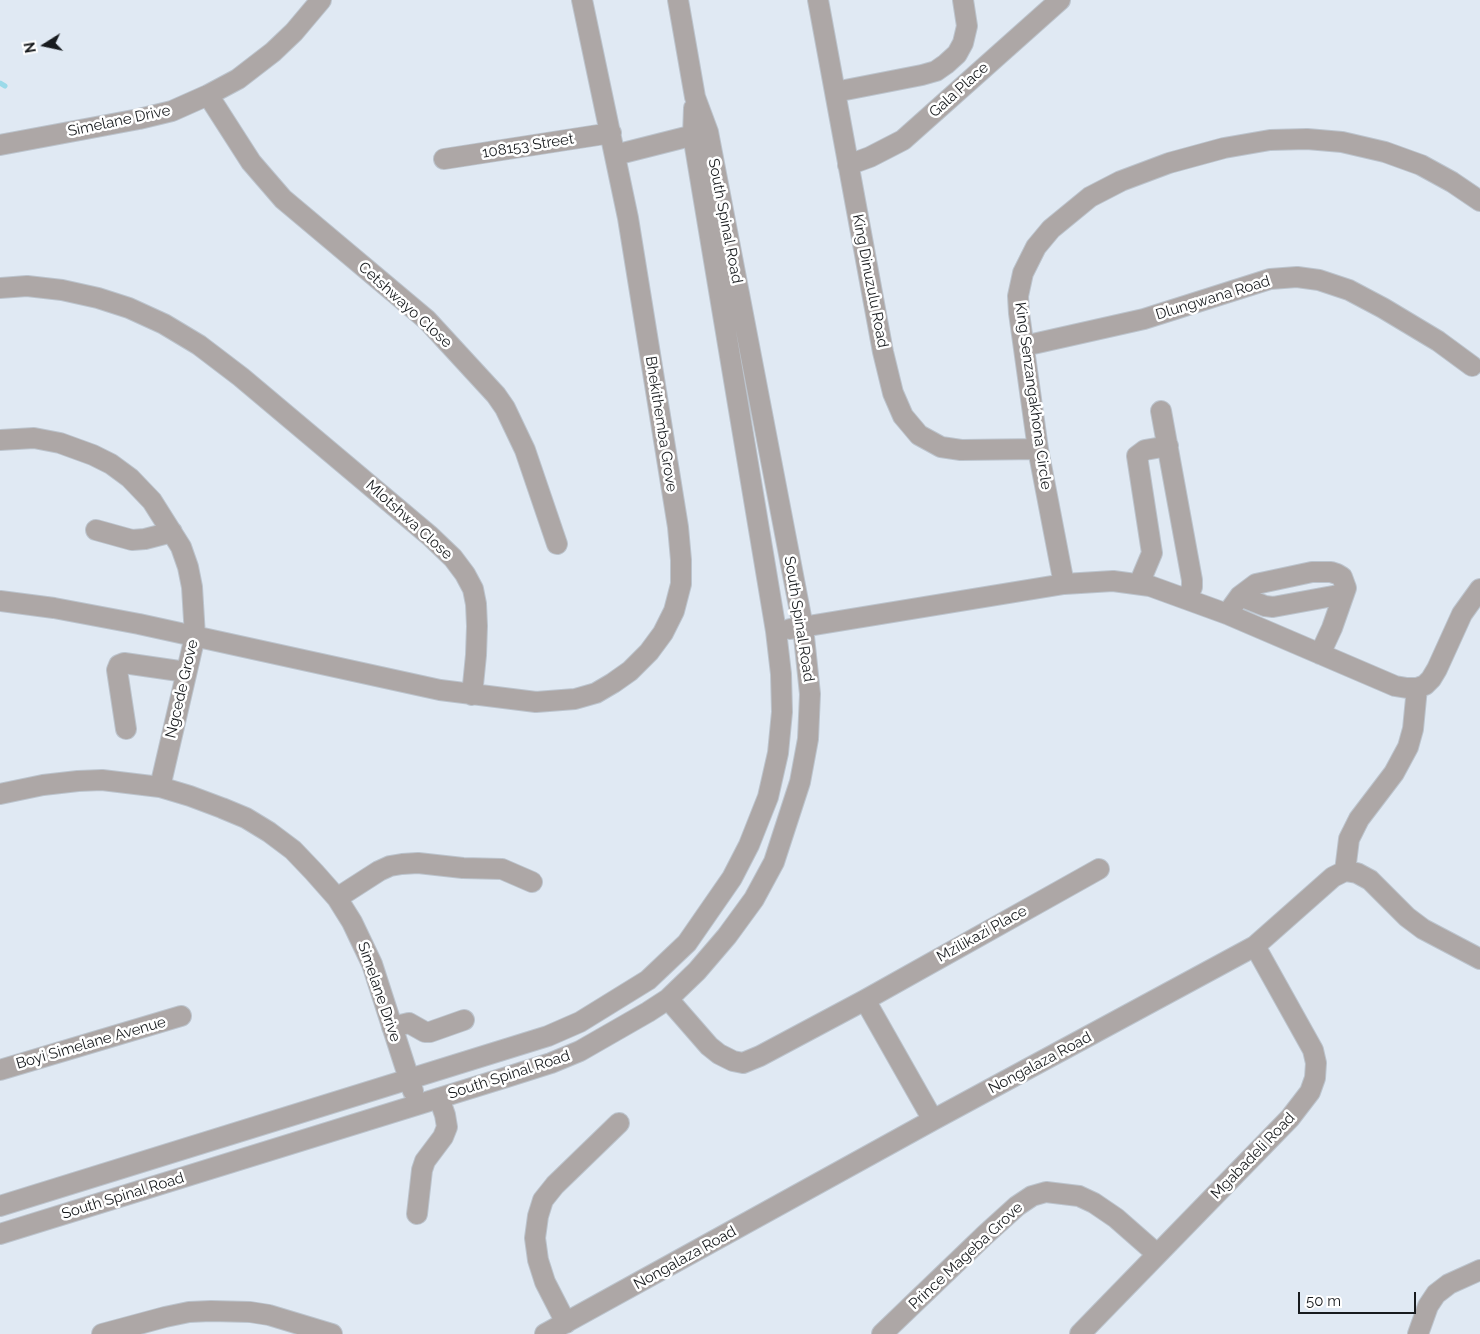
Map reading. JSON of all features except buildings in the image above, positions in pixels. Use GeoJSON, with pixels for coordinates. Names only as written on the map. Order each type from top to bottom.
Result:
{"type":"FeatureCollection","features":[{"type":"Feature","properties":{"kind":"street","name":"Bhekithemba Grove"},"geometry":{"type":"LineString","coordinates":[[472,695],[536,702],[575,699],[596,693],[630,671],[649,652],[663,633],[674,611],[681,584],[678,527],[628,218],[582,0]]}},
{"type":"Feature","properties":{"kind":"street","name":"South Spinal Road"},"geometry":{"type":"LineString","coordinates":[[0,1206],[548,1036],[580,1022],[612,1004],[648,980],[687,943],[732,878],[750,845],[768,797],[778,753],[782,712],[781,674],[701,134],[678,0]]}},
{"type":"Feature","properties":{"kind":"street","name":"King Dinuzulu Road"},"geometry":{"type":"LineString","coordinates":[[818,0],[883,352],[893,393],[904,416],[919,435],[941,448],[961,450],[1038,449]]}},
{"type":"Feature","properties":{"kind":"street"},"geometry":{"type":"LineString","coordinates":[[835,92],[922,75],[946,64],[957,54],[965,37],[966,26],[963,0]]}},
{"type":"Feature","properties":{"kind":"street","name":"Gala Place"},"geometry":{"type":"LineString","coordinates":[[848,165],[870,157],[903,140],[1060,0]]}},
{"type":"Feature","properties":{"kind":"street","name":"Simelane Drive"},"geometry":{"type":"LineString","coordinates":[[0,144],[139,119],[172,111],[208,96],[238,79],[272,52],[294,32],[316,2]]}},
{"type":"Feature","properties":{"kind":"street","name":"Cetshwayo Close"},"geometry":{"type":"LineString","coordinates":[[208,96],[251,162],[283,199],[427,320],[496,395],[505,408],[522,443],[558,544]]}},
{"type":"Feature","properties":{"kind":"street","name":"108153 Street"},"geometry":{"type":"LineString","coordinates":[[444,159],[611,133]]}},
{"type":"Feature","properties":{"kind":"street","name":"South Spinal Road"},"geometry":{"type":"LineString","coordinates":[[0,1234],[551,1063],[572,1054],[613,1033],[668,1000],[697,971],[727,936],[754,898],[774,862],[800,782],[808,739],[810,694],[804,626],[701,134]]}},
{"type":"Feature","properties":{"kind":"street"},"geometry":{"type":"LineString","coordinates":[[615,155],[701,134]]}},
{"type":"Feature","properties":{"kind":"street","name":"King Senzangakhona Circle"},"geometry":{"type":"LineString","coordinates":[[1064,584],[1038,449],[1018,296],[1023,273],[1036,247],[1051,229],[1090,197],[1121,181],[1169,163],[1224,148],[1270,140],[1307,139],[1342,142],[1385,152],[1421,165],[1452,182],[1480,201]]}},
{"type":"Feature","properties":{"kind":"street","name":"Dlungwana Road"},"geometry":{"type":"LineString","coordinates":[[1024,346],[1144,319],[1270,279],[1297,277],[1319,280],[1349,290],[1438,341],[1472,366]]}},
{"type":"Feature","properties":{"kind":"street","name":"Mlotshwa Close"},"geometry":{"type":"LineString","coordinates":[[0,288],[27,286],[62,290],[98,298],[129,308],[164,324],[200,345],[242,377],[430,536],[466,574],[473,589],[476,604],[477,636],[472,695]]}},
{"type":"Feature","properties":{"kind":"street"},"geometry":{"type":"LineString","coordinates":[[1161,410],[1192,580],[1192,587],[1187,599]]}},
{"type":"Feature","properties":{"kind":"street","name":"Ngcede Grove"},"geometry":{"type":"LineString","coordinates":[[0,440],[34,438],[60,443],[111,464],[130,478],[152,501],[181,547],[192,587],[195,636],[160,788]]}},
{"type":"Feature","properties":{"kind":"street"},"geometry":{"type":"LineString","coordinates":[[1139,584],[1152,553],[1138,456],[1145,450],[1168,446]]}},
{"type":"Feature","properties":{"kind":"street"},"geometry":{"type":"LineString","coordinates":[[96,530],[132,540],[145,539],[172,532]]}},
{"type":"Feature","properties":{"kind":"street"},"geometry":{"type":"LineString","coordinates":[[1226,614],[1240,596],[1256,584],[1312,572],[1331,572],[1342,576],[1346,588],[1320,654]]}},
{"type":"Feature","properties":{"kind":"street"},"geometry":{"type":"LineString","coordinates":[[776,631],[1064,584],[1113,581],[1150,586],[1187,599],[1395,686],[1417,688],[1425,685],[1437,669],[1462,614],[1480,589]]}},
{"type":"Feature","properties":{"kind":"street"},"geometry":{"type":"LineString","coordinates":[[1240,596],[1273,607],[1344,594]]}},
{"type":"Feature","properties":{"kind":"street"},"geometry":{"type":"LineString","coordinates":[[0,602],[94,615],[440,690],[472,695]]}},
{"type":"Feature","properties":{"kind":"street"},"geometry":{"type":"LineString","coordinates":[[126,729],[118,665],[124,663],[186,672]]}},
{"type":"Feature","properties":{"kind":"street"},"geometry":{"type":"LineString","coordinates":[[1417,688],[1413,729],[1408,747],[1394,773],[1359,819],[1349,839],[1345,871],[1358,873],[1370,880],[1406,917],[1423,929],[1480,959]]}},
{"type":"Feature","properties":{"kind":"street","name":"Simelane Drive"},"geometry":{"type":"LineString","coordinates":[[0,794],[43,785],[102,780],[160,788],[190,796],[222,808],[246,818],[269,832],[293,850],[337,898],[363,944],[372,964],[417,1104]]}},
{"type":"Feature","properties":{"kind":"street"},"geometry":{"type":"LineString","coordinates":[[337,898],[390,866],[418,863],[463,868],[502,869],[532,882]]}},
{"type":"Feature","properties":{"kind":"street","name":"Mzilikazi Place"},"geometry":{"type":"LineString","coordinates":[[668,1000],[709,1046],[726,1058],[743,1062],[760,1056],[865,1000],[1099,869]]}},
{"type":"Feature","properties":{"kind":"street","name":"Nongalaza Road"},"geometry":{"type":"LineString","coordinates":[[545,1334],[933,1120],[1256,946],[1333,877],[1345,871]]}},
{"type":"Feature","properties":{"kind":"street","name":"Mgabadeli Road"},"geometry":{"type":"LineString","coordinates":[[1085,1332],[1157,1254],[1290,1118],[1310,1092],[1315,1078],[1316,1063],[1313,1050],[1256,946]]}},
{"type":"Feature","properties":{"kind":"street"},"geometry":{"type":"LineString","coordinates":[[865,1000],[933,1120]]}},
{"type":"Feature","properties":{"kind":"street","name":"Boyi Simelane Avenue"},"geometry":{"type":"LineString","coordinates":[[0,1070],[181,1016]]}},
{"type":"Feature","properties":{"kind":"street"},"geometry":{"type":"LineString","coordinates":[[392,1027],[409,1023],[425,1032],[430,1032],[464,1020]]}},
{"type":"Feature","properties":{"kind":"street"},"geometry":{"type":"LineString","coordinates":[[417,1214],[422,1170],[425,1161],[444,1137],[447,1126],[439,1098]]}},
{"type":"Feature","properties":{"kind":"street"},"geometry":{"type":"LineString","coordinates":[[566,1323],[545,1282],[538,1260],[535,1238],[538,1216],[543,1200],[555,1184],[619,1123]]}},
{"type":"Feature","properties":{"kind":"street","name":"Prince Mageba Grove"},"geometry":{"type":"LineString","coordinates":[[882,1334],[985,1235],[1017,1206],[1032,1196],[1046,1192],[1079,1196],[1116,1218],[1157,1254]]}},
{"type":"Feature","properties":{"kind":"street"},"geometry":{"type":"LineString","coordinates":[[1418,1334],[1428,1306],[1436,1294],[1449,1284],[1480,1270]]}},
{"type":"Feature","properties":{"kind":"street"},"geometry":{"type":"LineString","coordinates":[[102,1334],[165,1317],[189,1312],[211,1311],[250,1312],[269,1315],[329,1334]]}},
{"type":"Feature","properties":{"kind":"waterway"},"geometry":{"type":"LineString","coordinates":[[0,83],[5,86]]}}]}
